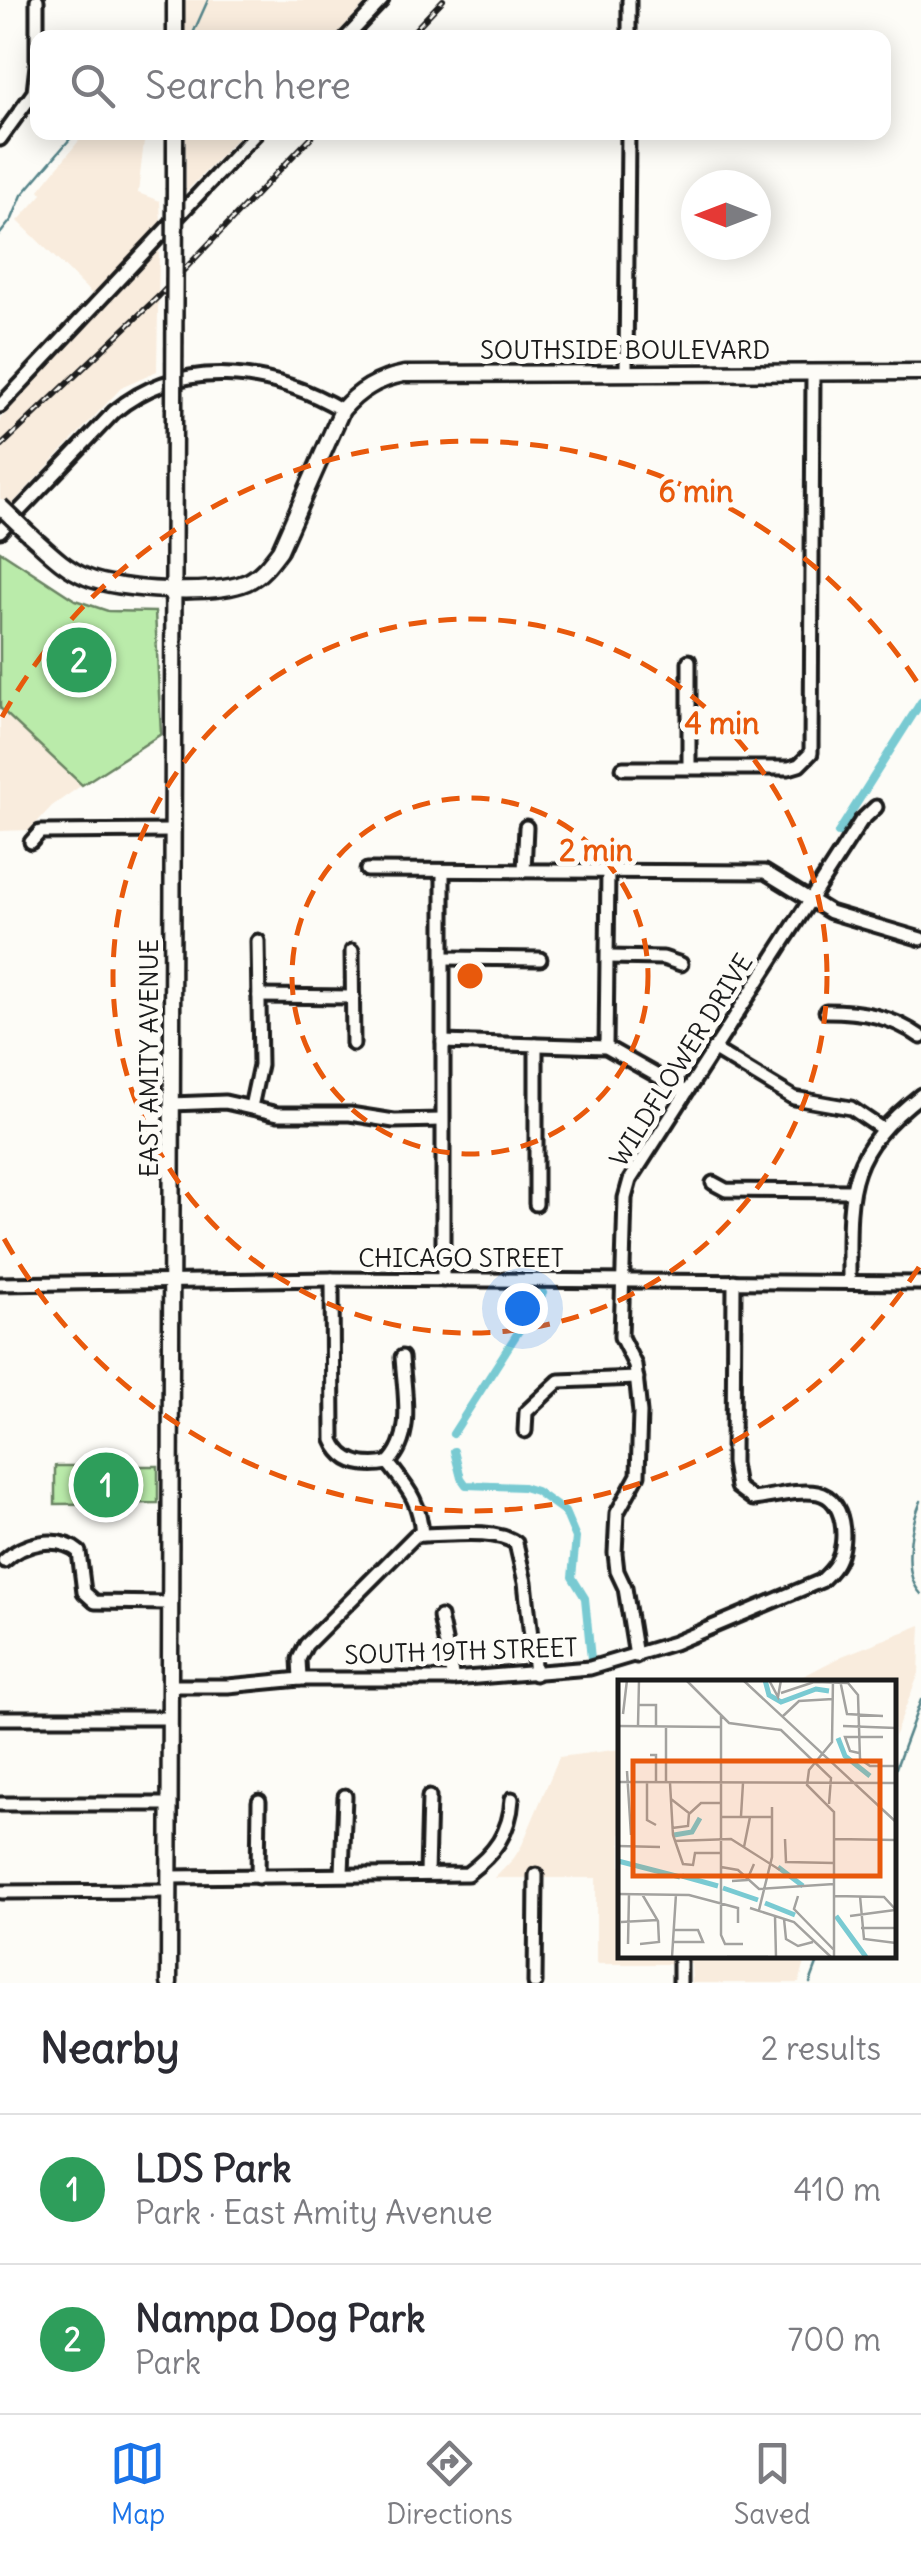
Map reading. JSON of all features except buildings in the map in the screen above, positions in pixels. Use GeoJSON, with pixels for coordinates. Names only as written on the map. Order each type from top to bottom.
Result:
{"type":"FeatureCollection","features":[{"type":"Feature","properties":{"kind":"main road"},"geometry":{"type":"LineString","coordinates":[[175,30],[176,0]]}},
{"type":"Feature","properties":{"kind":"main road","name":"EAST AMITY AVENUE"},"geometry":{"type":"LineString","coordinates":[[168,1983],[175,140]]}},
{"type":"Feature","properties":{"kind":"main road","name":"SOUTHSIDE BOULEVARD"},"geometry":{"type":"LineString","coordinates":[[342,410],[371,385],[404,374],[921,372]]}},
{"type":"Feature","properties":{"kind":"main road"},"geometry":{"type":"LineString","coordinates":[[0,506],[68,568],[86,578],[125,588],[231,586],[248,582],[265,570],[280,550],[342,410]]}},
{"type":"Feature","properties":{"kind":"street"},"geometry":{"type":"LineString","coordinates":[[37,30],[38,0]]}},
{"type":"Feature","properties":{"kind":"street"},"geometry":{"type":"LineString","coordinates":[[354,30],[382,0]]}},
{"type":"Feature","properties":{"kind":"street"},"geometry":{"type":"LineString","coordinates":[[629,0],[629,30]]}},
{"type":"Feature","properties":{"kind":"street"},"geometry":{"type":"LineString","coordinates":[[1,134],[30,97]]}},
{"type":"Feature","properties":{"kind":"street"},"geometry":{"type":"LineString","coordinates":[[0,406],[249,140]]}},
{"type":"Feature","properties":{"kind":"street"},"geometry":{"type":"LineString","coordinates":[[626,372],[628,140]]}},
{"type":"Feature","properties":{"kind":"street"},"geometry":{"type":"LineString","coordinates":[[623,768],[789,768],[807,760],[813,729],[814,372]]}},
{"type":"Feature","properties":{"kind":"street"},"geometry":{"type":"LineString","coordinates":[[0,531],[114,412],[152,386],[190,377],[254,376],[298,387],[342,410]]}},
{"type":"Feature","properties":{"kind":"street"},"geometry":{"type":"LineString","coordinates":[[689,767],[690,661]]}},
{"type":"Feature","properties":{"kind":"street","name":"WILDFLOWER DRIVE"},"geometry":{"type":"LineString","coordinates":[[636,1656],[615,1554],[616,1512],[634,1488],[638,1475],[638,1378],[621,1337],[625,1198],[630,1180],[809,900],[862,821],[876,807]]}},
{"type":"Feature","properties":{"kind":"street"},"geometry":{"type":"LineString","coordinates":[[524,871],[526,827]]}},
{"type":"Feature","properties":{"kind":"street"},"geometry":{"type":"LineString","coordinates":[[32,842],[40,832],[171,831]]}},
{"type":"Feature","properties":{"kind":"street"},"geometry":{"type":"LineString","coordinates":[[366,870],[765,872],[850,921],[921,939]]}},
{"type":"Feature","properties":{"kind":"street"},"geometry":{"type":"LineString","coordinates":[[606,1047],[608,870]]}},
{"type":"Feature","properties":{"kind":"street"},"geometry":{"type":"LineString","coordinates":[[442,871],[443,1280]]}},
{"type":"Feature","properties":{"kind":"street"},"geometry":{"type":"LineString","coordinates":[[251,1108],[260,1065],[258,941]]}},
{"type":"Feature","properties":{"kind":"street"},"geometry":{"type":"LineString","coordinates":[[352,951],[353,1044]]}},
{"type":"Feature","properties":{"kind":"street"},"geometry":{"type":"LineString","coordinates":[[608,957],[663,958],[681,964]]}},
{"type":"Feature","properties":{"kind":"street"},"geometry":{"type":"LineString","coordinates":[[442,958],[540,959]]}},
{"type":"Feature","properties":{"kind":"street"},"geometry":{"type":"LineString","coordinates":[[259,996],[353,997]]}},
{"type":"Feature","properties":{"kind":"street"},"geometry":{"type":"LineString","coordinates":[[826,1010],[859,1011],[898,1022],[921,1037]]}},
{"type":"Feature","properties":{"kind":"street"},"geometry":{"type":"LineString","coordinates":[[442,1042],[606,1047],[686,1092]]}},
{"type":"Feature","properties":{"kind":"street"},"geometry":{"type":"LineString","coordinates":[[536,1045],[536,1204]]}},
{"type":"Feature","properties":{"kind":"street"},"geometry":{"type":"LineString","coordinates":[[714,1049],[794,1098],[851,1108],[882,1129]]}},
{"type":"Feature","properties":{"kind":"street"},"geometry":{"type":"LineString","coordinates":[[849,1281],[852,1191],[866,1152],[882,1129],[921,1095]]}},
{"type":"Feature","properties":{"kind":"street"},"geometry":{"type":"LineString","coordinates":[[171,1104],[225,1102],[278,1114],[442,1120]]}},
{"type":"Feature","properties":{"kind":"street"},"geometry":{"type":"LineString","coordinates":[[713,1182],[726,1190],[852,1191]]}},
{"type":"Feature","properties":{"kind":"street"},"geometry":{"type":"LineString","coordinates":[[332,1279],[333,1440],[337,1450],[359,1464],[388,1462]]}},
{"type":"Feature","properties":{"kind":"street","name":"CHICAGO STREET"},"geometry":{"type":"LineString","coordinates":[[0,1284],[332,1279],[921,1283]]}},
{"type":"Feature","properties":{"kind":"street","name":"SOUTH 19TH STREET"},"geometry":{"type":"LineString","coordinates":[[170,1686],[228,1686],[300,1679],[453,1678],[590,1668],[636,1656],[821,1581],[840,1554],[842,1519],[833,1502],[819,1493],[752,1499],[738,1487],[733,1463],[734,1281]]}},
{"type":"Feature","properties":{"kind":"street"},"geometry":{"type":"LineString","coordinates":[[388,1462],[403,1441],[406,1415],[402,1357]]}},
{"type":"Feature","properties":{"kind":"street"},"geometry":{"type":"LineString","coordinates":[[524,1431],[526,1412],[558,1381],[638,1378]]}},
{"type":"Feature","properties":{"kind":"street"},"geometry":{"type":"LineString","coordinates":[[388,1462],[421,1512],[422,1535]]}},
{"type":"Feature","properties":{"kind":"street"},"geometry":{"type":"LineString","coordinates":[[300,1679],[299,1659],[306,1645],[416,1535],[487,1535],[516,1543],[525,1582],[536,1674]]}},
{"type":"Feature","properties":{"kind":"street"},"geometry":{"type":"LineString","coordinates":[[4,1560],[27,1544],[71,1545],[79,1552],[84,1592],[94,1602],[169,1604]]}},
{"type":"Feature","properties":{"kind":"street"},"geometry":{"type":"LineString","coordinates":[[440,1616],[453,1678]]}},
{"type":"Feature","properties":{"kind":"street"},"geometry":{"type":"LineString","coordinates":[[0,1718],[170,1718]]}},
{"type":"Feature","properties":{"kind":"street"},"geometry":{"type":"LineString","coordinates":[[342,1874],[344,1796]]}},
{"type":"Feature","properties":{"kind":"street"},"geometry":{"type":"LineString","coordinates":[[427,1873],[429,1797]]}},
{"type":"Feature","properties":{"kind":"street"},"geometry":{"type":"LineString","coordinates":[[2,1892],[342,1874],[467,1874],[486,1860],[500,1842],[512,1799]]}},
{"type":"Feature","properties":{"kind":"street"},"geometry":{"type":"LineString","coordinates":[[258,1878],[260,1800]]}},
{"type":"Feature","properties":{"kind":"street"},"geometry":{"type":"LineString","coordinates":[[0,1804],[170,1804]]}},
{"type":"Feature","properties":{"kind":"street"},"geometry":{"type":"LineString","coordinates":[[536,1875],[536,1983]]}},
{"type":"Feature","properties":{"kind":"shaded area"},"geometry":{"type":"Polygon","coordinates":[[[183,0],[369,0],[341,30],[184,30],[183,0]]]}},
{"type":"Feature","properties":{"kind":"shaded area"},"geometry":{"type":"Polygon","coordinates":[[[80,140],[144,140],[138,193],[160,201],[161,223],[93,295],[18,221],[42,194],[39,190],[80,140]]]}},
{"type":"Feature","properties":{"kind":"shaded area"},"geometry":{"type":"Polygon","coordinates":[[[186,140],[235,140],[186,192],[186,140]]]}},
{"type":"Feature","properties":{"kind":"shaded area"},"geometry":{"type":"Polygon","coordinates":[[[159,250],[157,371],[123,386],[0,517],[0,419],[159,250]]]}},
{"type":"Feature","properties":{"kind":"shaded area"},"geometry":{"type":"Polygon","coordinates":[[[0,708],[82,785],[52,806],[30,830],[0,831],[0,708]]]}},
{"type":"Feature","properties":{"kind":"shaded area"},"geometry":{"type":"Polygon","coordinates":[[[921,1625],[919,1673],[896,1732],[896,1680],[796,1680],[842,1656],[921,1625]]]}},
{"type":"Feature","properties":{"kind":"shaded area"},"geometry":{"type":"Polygon","coordinates":[[[618,1749],[618,1958],[806,1958],[799,1983],[692,1983],[691,1964],[596,1964],[596,1878],[495,1878],[522,1845],[559,1757],[618,1749]]]}},
{"type":"Feature","properties":{"kind":"green space"},"geometry":{"type":"Polygon","coordinates":[[[0,551],[75,600],[108,611],[155,612],[161,734],[82,785],[0,708],[0,551]]]}},
{"type":"Feature","properties":{"kind":"green space"},"geometry":{"type":"Polygon","coordinates":[[[55,1466],[158,1466],[158,1503],[55,1504],[55,1466]]]}},
{"type":"Feature","properties":{"kind":"water"},"geometry":{"type":"Polygon","coordinates":[[[93,655],[103,663],[102,669],[65,686],[51,682],[54,663],[93,655]]]}},
{"type":"Feature","properties":{"kind":"waterway"},"geometry":{"type":"LineString","coordinates":[[195,30],[208,0]]}},
{"type":"Feature","properties":{"kind":"waterway"},"geometry":{"type":"LineString","coordinates":[[0,234],[12,219],[22,195],[69,140]]}},
{"type":"Feature","properties":{"kind":"waterway"},"geometry":{"type":"LineString","coordinates":[[838,833],[921,702]]}},
{"type":"Feature","properties":{"kind":"waterway"},"geometry":{"type":"LineString","coordinates":[[453,1434],[543,1293]]}},
{"type":"Feature","properties":{"kind":"waterway"},"geometry":{"type":"LineString","coordinates":[[454,1451],[466,1485],[523,1487],[536,1491],[565,1512],[576,1538],[572,1577],[585,1598],[591,1659]]}},
{"type":"Feature","properties":{"kind":"waterway"},"geometry":{"type":"LineString","coordinates":[[921,1501],[911,1535],[910,1562],[921,1594]]}},
{"type":"Feature","properties":{"kind":"waterway"},"geometry":{"type":"LineString","coordinates":[[896,1768],[921,1700]]}},
{"type":"Feature","properties":{"kind":"waterway"},"geometry":{"type":"LineString","coordinates":[[810,1983],[819,1958]]}},
{"type":"Feature","properties":{"kind":"railway"},"geometry":{"type":"LineString","coordinates":[[415,30],[443,0]]}},
{"type":"Feature","properties":{"kind":"railway"},"geometry":{"type":"LineString","coordinates":[[0,447],[159,296],[308,140]]}},
{"type":"Feature","properties":{"kind":"place","name":"Nampa Dog Park"},"geometry":{"type":"Point","coordinates":[79,660]}},
{"type":"Feature","properties":{"kind":"place","name":"LDS Park"},"geometry":{"type":"Point","coordinates":[106,1485]}}]}
